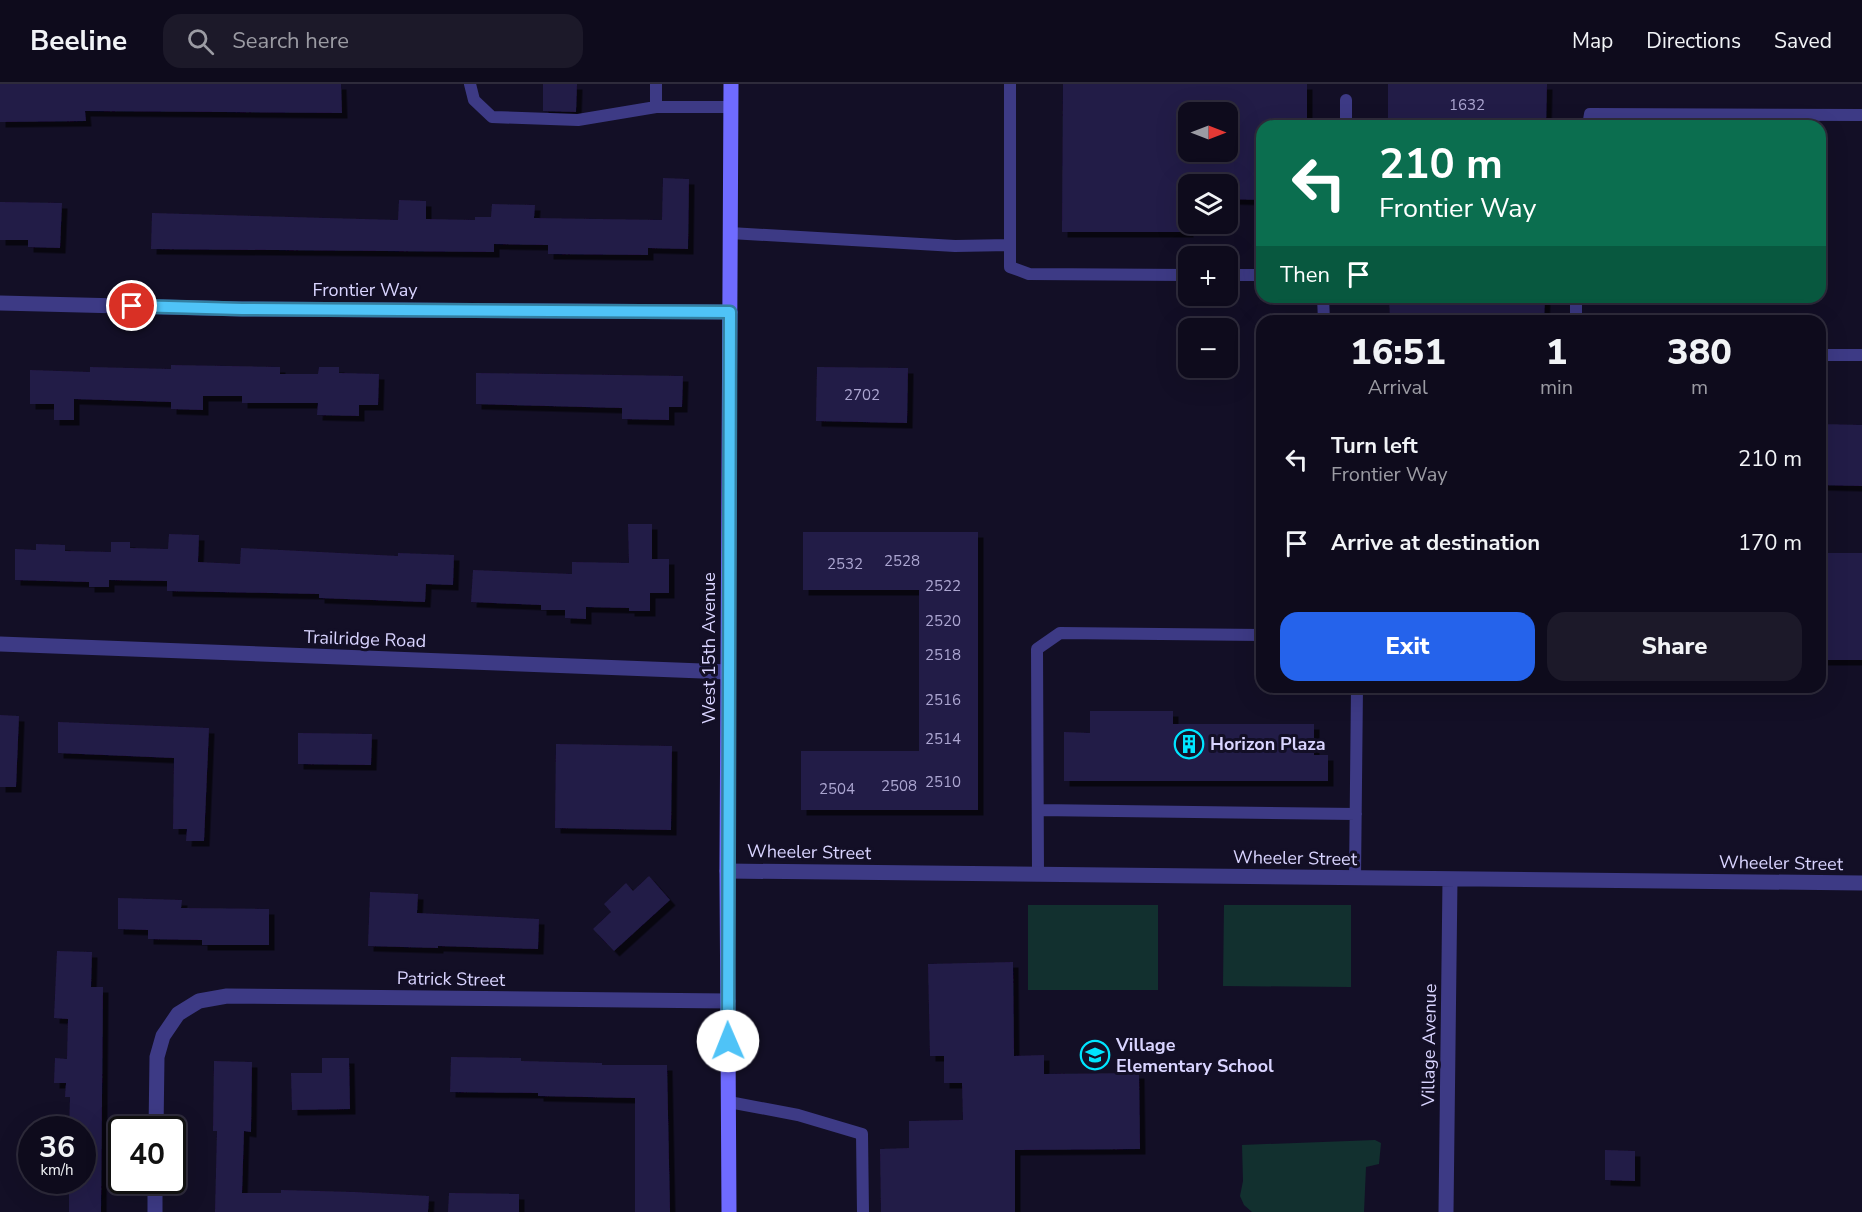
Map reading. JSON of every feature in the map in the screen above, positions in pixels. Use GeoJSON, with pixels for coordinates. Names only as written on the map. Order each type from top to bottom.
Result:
{"type":"FeatureCollection","features":[{"type":"Feature","properties":{"kind":"street","name":"West 15th Avenue"},"geometry":{"type":"LineString","coordinates":[[729,1212],[727,871],[730,84]]}},
{"type":"Feature","properties":{"kind":"street","name":"Frontier Way"},"geometry":{"type":"LineString","coordinates":[[0,303],[242,309],[730,312]]}},
{"type":"Feature","properties":{"kind":"street","name":"Trailridge Road"},"geometry":{"type":"LineString","coordinates":[[0,644],[728,672]]}},
{"type":"Feature","properties":{"kind":"street","name":"Wheeler Street"},"geometry":{"type":"LineString","coordinates":[[727,871],[1862,883]]}},
{"type":"Feature","properties":{"kind":"street","name":"Village Avenue"},"geometry":{"type":"LineString","coordinates":[[1446,1212],[1450,879]]}},
{"type":"Feature","properties":{"kind":"street","name":"Patrick Street"},"geometry":{"type":"LineString","coordinates":[[156,1116],[157,1057],[163,1036],[178,1014],[199,1000],[227,996],[728,1001]]}},
{"type":"Feature","properties":{"kind":"street"},"geometry":{"type":"LineString","coordinates":[[155,1194],[155,1212]]}},
{"type":"Feature","properties":{"kind":"lane"},"geometry":{"type":"LineString","coordinates":[[470,84],[474,100],[492,117],[578,120],[656,107],[730,107]]}},
{"type":"Feature","properties":{"kind":"lane"},"geometry":{"type":"LineString","coordinates":[[656,84],[656,107]]}},
{"type":"Feature","properties":{"kind":"lane"},"geometry":{"type":"LineString","coordinates":[[1010,84],[1010,267],[1029,274],[1178,275]]}},
{"type":"Feature","properties":{"kind":"lane"},"geometry":{"type":"LineString","coordinates":[[1346,100],[1346,120]]}},
{"type":"Feature","properties":{"kind":"lane"},"geometry":{"type":"LineString","coordinates":[[1589,120],[1590,114],[1862,115]]}},
{"type":"Feature","properties":{"kind":"lane"},"geometry":{"type":"LineString","coordinates":[[730,233],[944,246],[1010,245]]}},
{"type":"Feature","properties":{"kind":"lane"},"geometry":{"type":"LineString","coordinates":[[1238,275],[1256,275]]}},
{"type":"Feature","properties":{"kind":"lane"},"geometry":{"type":"LineString","coordinates":[[1826,355],[1862,355]]}},
{"type":"Feature","properties":{"kind":"lane"},"geometry":{"type":"LineString","coordinates":[[1038,874],[1037,649],[1060,633],[1256,635]]}},
{"type":"Feature","properties":{"kind":"lane"},"geometry":{"type":"LineString","coordinates":[[1354,878],[1358,693]]}},
{"type":"Feature","properties":{"kind":"lane"},"geometry":{"type":"LineString","coordinates":[[1038,810],[1356,814]]}},
{"type":"Feature","properties":{"kind":"lane"},"geometry":{"type":"LineString","coordinates":[[729,1102],[798,1114],[862,1134],[863,1212]]}},
{"type":"Feature","properties":{"kind":"green space"},"geometry":{"type":"Polygon","coordinates":[[[1028,905],[1158,905],[1158,990],[1028,990],[1028,905]]]}},
{"type":"Feature","properties":{"kind":"green space"},"geometry":{"type":"Polygon","coordinates":[[[1224,905],[1351,905],[1351,987],[1223,986],[1224,905]]]}},
{"type":"Feature","properties":{"kind":"green space"},"geometry":{"type":"Polygon","coordinates":[[[1375,1140],[1381,1143],[1379,1164],[1366,1167],[1364,1212],[1252,1212],[1244,1205],[1240,1196],[1243,1181],[1242,1145],[1375,1140]]]}},
{"type":"Feature","properties":{"kind":"building"},"geometry":{"type":"Polygon","coordinates":[[[0,84],[341,84],[342,113],[85,111],[86,121],[0,122],[0,84]]]}},
{"type":"Feature","properties":{"kind":"building"},"geometry":{"type":"Polygon","coordinates":[[[543,84],[577,84],[576,112],[543,111],[543,84]]]}},
{"type":"Feature","properties":{"kind":"building"},"geometry":{"type":"Polygon","coordinates":[[[1063,84],[1307,84],[1307,120],[1256,120],[1256,200],[1238,199],[1238,174],[1178,174],[1178,232],[1062,232],[1063,84]]]}},
{"type":"Feature","properties":{"kind":"building"},"geometry":{"type":"Polygon","coordinates":[[[1388,84],[1547,84],[1546,120],[1388,120],[1388,84]]]}},
{"type":"Feature","properties":{"kind":"building"},"geometry":{"type":"Polygon","coordinates":[[[663,178],[689,179],[688,249],[648,248],[648,255],[548,254],[548,245],[494,244],[494,252],[151,249],[152,213],[398,220],[399,200],[426,201],[426,219],[475,220],[475,217],[491,217],[492,204],[535,205],[534,218],[662,220],[663,178]]]}},
{"type":"Feature","properties":{"kind":"building"},"geometry":{"type":"Polygon","coordinates":[[[0,202],[62,203],[60,248],[28,247],[28,240],[0,240],[0,202]]]}},
{"type":"Feature","properties":{"kind":"building"},"geometry":{"type":"Polygon","coordinates":[[[1389,303],[1545,303],[1544,315],[1390,315],[1389,303]]]}},
{"type":"Feature","properties":{"kind":"building"},"geometry":{"type":"Polygon","coordinates":[[[171,365],[280,367],[280,374],[318,374],[319,367],[339,367],[339,373],[379,374],[378,405],[359,405],[359,416],[317,415],[318,403],[242,403],[242,396],[203,396],[203,410],[171,409],[171,402],[74,399],[74,420],[54,420],[54,404],[30,404],[30,370],[90,372],[90,367],[171,369],[171,365]]]}},
{"type":"Feature","properties":{"kind":"building"},"geometry":{"type":"Polygon","coordinates":[[[817,367],[908,368],[907,423],[816,421],[817,367]]]}},
{"type":"Feature","properties":{"kind":"building"},"geometry":{"type":"Polygon","coordinates":[[[476,373],[683,376],[682,407],[669,407],[669,420],[622,419],[622,408],[476,404],[476,373]]]}},
{"type":"Feature","properties":{"kind":"building"},"geometry":{"type":"Polygon","coordinates":[[[1826,424],[1862,425],[1862,486],[1826,485],[1826,424]]]}},
{"type":"Feature","properties":{"kind":"building"},"geometry":{"type":"Polygon","coordinates":[[[628,524],[652,524],[652,559],[669,559],[669,593],[650,593],[650,611],[586,607],[586,619],[565,618],[565,610],[541,610],[541,605],[471,602],[473,570],[572,574],[572,562],[629,563],[628,524]]]}},
{"type":"Feature","properties":{"kind":"building"},"geometry":{"type":"Polygon","coordinates":[[[803,532],[978,532],[978,810],[801,810],[801,751],[919,751],[919,590],[803,590],[803,532]]]}},
{"type":"Feature","properties":{"kind":"building"},"geometry":{"type":"Polygon","coordinates":[[[169,534],[199,535],[198,562],[240,564],[241,548],[398,556],[398,553],[454,555],[453,585],[426,584],[425,602],[319,598],[319,594],[167,591],[167,581],[109,580],[109,587],[89,587],[89,582],[15,580],[15,549],[36,550],[36,544],[65,545],[65,551],[111,552],[111,542],[130,542],[130,548],[168,549],[169,534]]]}},
{"type":"Feature","properties":{"kind":"building"},"geometry":{"type":"Polygon","coordinates":[[[1826,553],[1862,553],[1862,660],[1826,660],[1826,553]]]}},
{"type":"Feature","properties":{"kind":"building","name":"Horizon Plaza"},"geometry":{"type":"Polygon","coordinates":[[[1090,711],[1173,711],[1173,724],[1314,724],[1314,755],[1328,755],[1328,781],[1064,781],[1064,732],[1090,733],[1090,711]]]}},
{"type":"Feature","properties":{"kind":"building"},"geometry":{"type":"Polygon","coordinates":[[[0,715],[19,716],[16,787],[0,787],[0,715]]]}},
{"type":"Feature","properties":{"kind":"building"},"geometry":{"type":"Polygon","coordinates":[[[58,722],[209,728],[204,841],[186,841],[187,829],[173,829],[174,758],[58,753],[58,722]]]}},
{"type":"Feature","properties":{"kind":"building"},"geometry":{"type":"Polygon","coordinates":[[[298,733],[372,734],[371,765],[298,764],[298,733]]]}},
{"type":"Feature","properties":{"kind":"building"},"geometry":{"type":"Polygon","coordinates":[[[556,744],[672,746],[671,830],[555,828],[556,744]]]}},
{"type":"Feature","properties":{"kind":"building"},"geometry":{"type":"Polygon","coordinates":[[[649,876],[670,900],[614,951],[593,929],[611,912],[604,904],[626,883],[633,891],[649,876]]]}},
{"type":"Feature","properties":{"kind":"building"},"geometry":{"type":"Polygon","coordinates":[[[370,892],[418,894],[417,913],[539,919],[538,949],[368,946],[370,892]]]}},
{"type":"Feature","properties":{"kind":"building"},"geometry":{"type":"Polygon","coordinates":[[[118,898],[182,900],[181,908],[269,909],[269,945],[202,945],[202,940],[148,939],[148,930],[118,929],[118,898]]]}},
{"type":"Feature","properties":{"kind":"building"},"geometry":{"type":"Polygon","coordinates":[[[57,951],[92,952],[91,987],[103,987],[101,1212],[69,1212],[69,1194],[96,1194],[96,1116],[69,1116],[70,1097],[65,1097],[66,1083],[54,1083],[55,1058],[67,1059],[68,1019],[54,1018],[57,951]]]}},
{"type":"Feature","properties":{"kind":"building"},"geometry":{"type":"Polygon","coordinates":[[[1013,962],[1014,1056],[1044,1055],[1044,1074],[1139,1073],[1140,1149],[1015,1150],[1015,1212],[881,1212],[880,1149],[909,1148],[909,1121],[963,1120],[962,1083],[944,1083],[944,1056],[930,1056],[928,964],[1013,962]]]}},
{"type":"Feature","properties":{"kind":"building"},"geometry":{"type":"Polygon","coordinates":[[[451,1057],[521,1058],[521,1061],[602,1063],[602,1065],[667,1065],[670,1212],[635,1212],[635,1098],[538,1096],[538,1093],[450,1092],[451,1057]]]}},
{"type":"Feature","properties":{"kind":"building"},"geometry":{"type":"Polygon","coordinates":[[[322,1058],[349,1058],[350,1109],[292,1110],[291,1073],[322,1073],[322,1058]]]}},
{"type":"Feature","properties":{"kind":"building"},"geometry":{"type":"Polygon","coordinates":[[[214,1061],[252,1062],[251,1132],[244,1131],[242,1193],[281,1193],[281,1190],[429,1196],[428,1212],[215,1212],[217,1131],[213,1131],[214,1061]]]}},
{"type":"Feature","properties":{"kind":"building"},"geometry":{"type":"Polygon","coordinates":[[[1605,1150],[1635,1151],[1635,1181],[1605,1180],[1605,1150]]]}},
{"type":"Feature","properties":{"kind":"building"},"geometry":{"type":"Polygon","coordinates":[[[449,1193],[519,1194],[519,1212],[448,1212],[449,1193]]]}},
{"type":"Feature","properties":{"kind":"place","name":"Horizon Plaza"},"geometry":{"type":"Point","coordinates":[1189,744]}},
{"type":"Feature","properties":{"kind":"place","name":"Village Elementary School"},"geometry":{"type":"Point","coordinates":[1095,1055]}},
{"type":"Feature","properties":{"kind":"route"},"geometry":{"type":"LineString","coordinates":[[132,306],[242,309],[730,312],[728,1041]]}}]}
